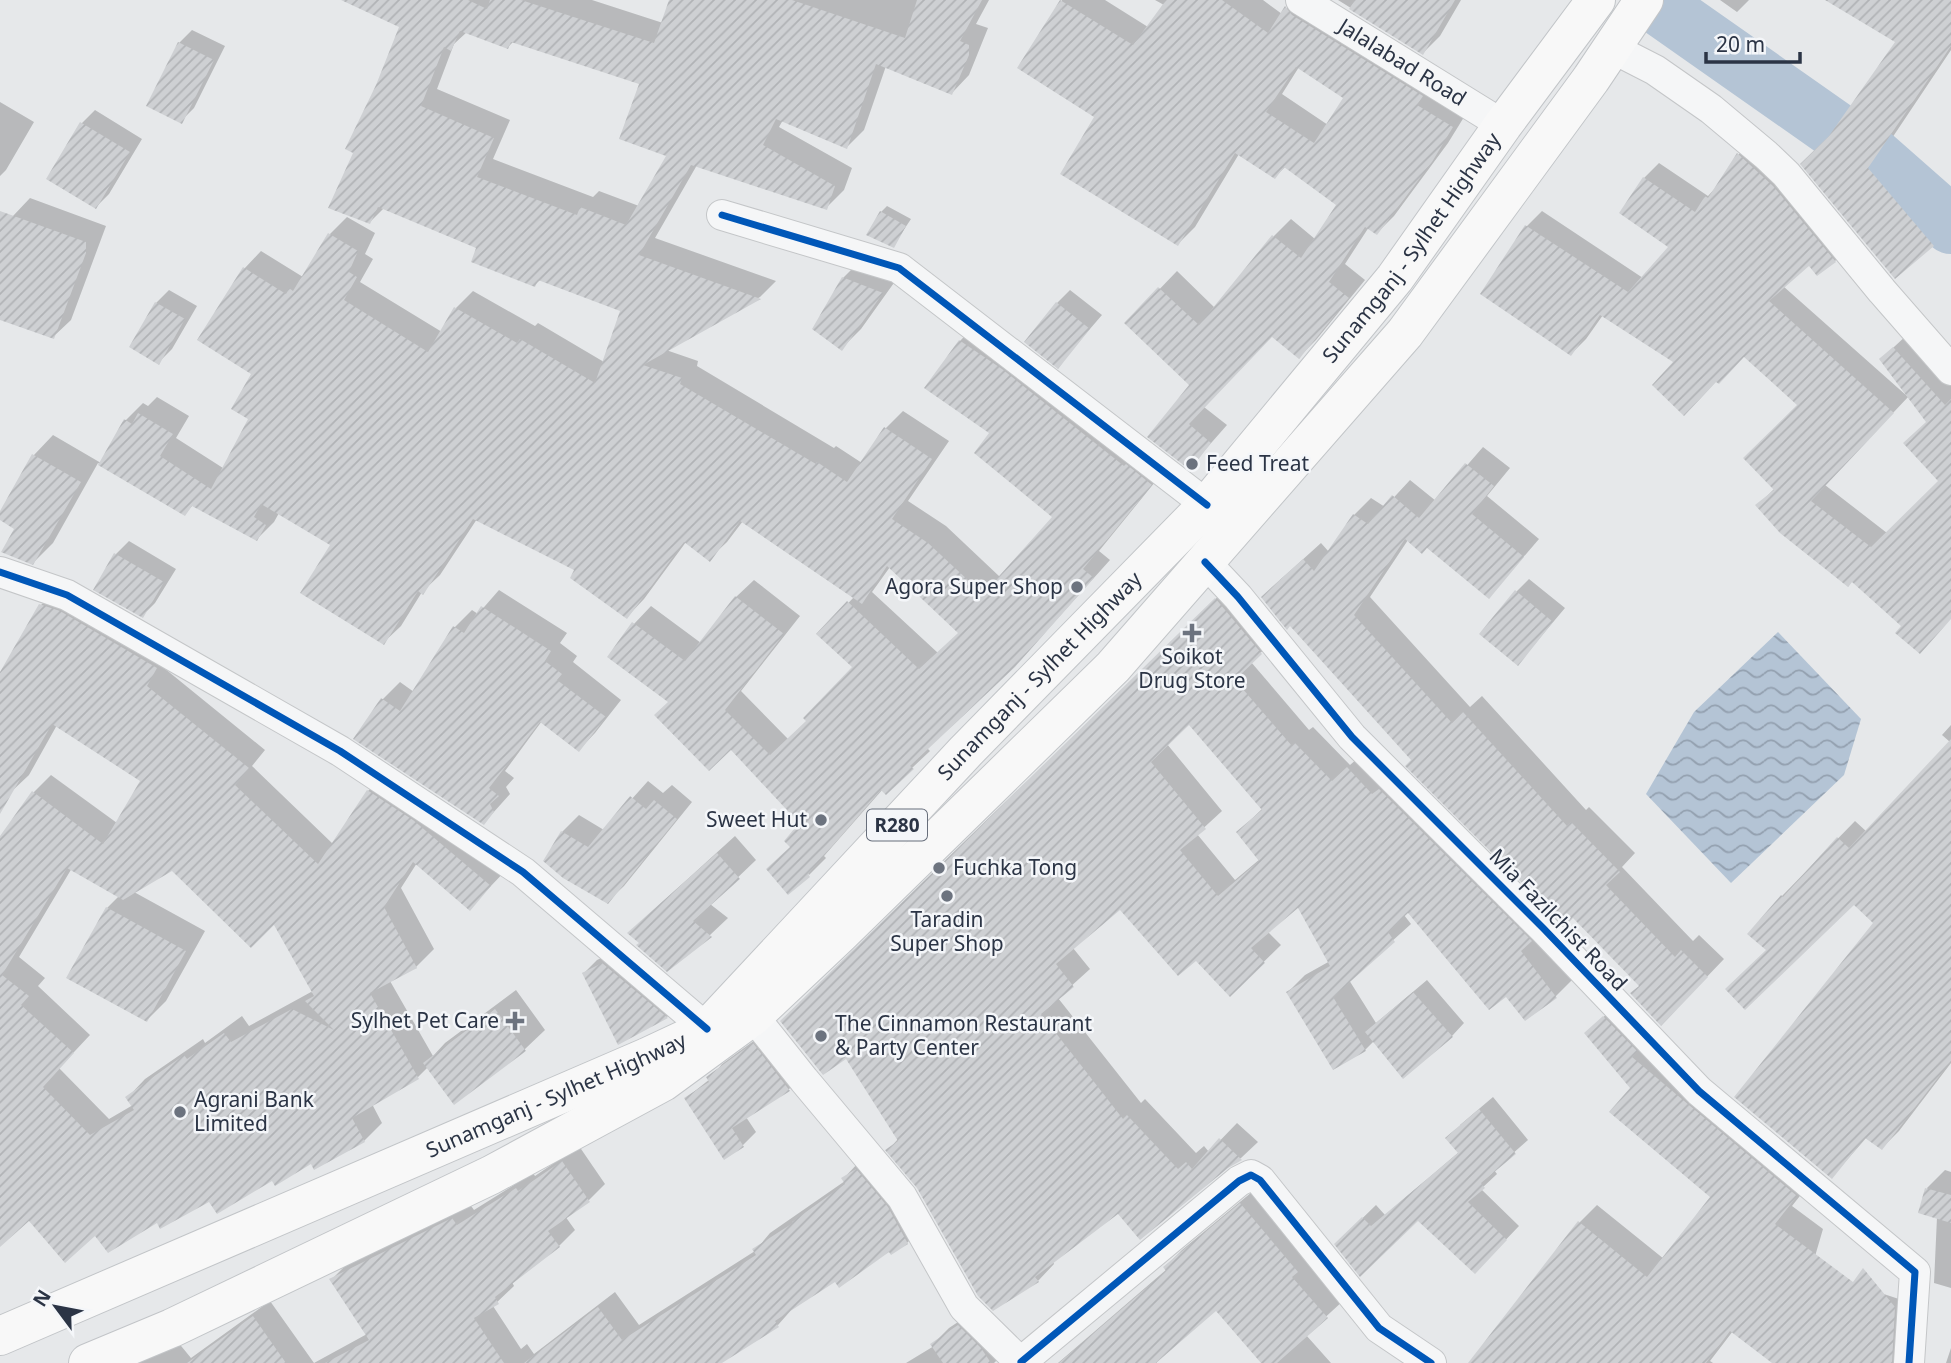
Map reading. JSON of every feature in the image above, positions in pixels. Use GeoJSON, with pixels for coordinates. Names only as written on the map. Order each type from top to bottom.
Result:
{"type":"FeatureCollection","features":[{"type":"Feature","properties":{"kind":"main road","name":"R280"},"geometry":{"type":"LineString","coordinates":[[1612,48],[1644,0]]}},
{"type":"Feature","properties":{"kind":"main road","name":"Sunamganj - Sylhet Highway"},"geometry":{"type":"LineString","coordinates":[[0,1335],[707,1029],[966,751],[1207,505],[1395,278],[1503,125],[1587,14]]}},
{"type":"Feature","properties":{"kind":"main road","name":"Sunamganj - Sylhet Highway"},"geometry":{"type":"LineString","coordinates":[[88,1363],[172,1328],[491,1175],[663,1083],[753,1016],[1113,667],[1405,333],[1612,48]]}},
{"type":"Feature","properties":{"kind":"street","name":"Jalalabad Road"},"geometry":{"type":"LineString","coordinates":[[1301,0],[1503,125]]}},
{"type":"Feature","properties":{"kind":"street"},"geometry":{"type":"LineString","coordinates":[[1612,48],[1655,70],[1711,109],[1766,155],[1786,174],[1951,370]]}},
{"type":"Feature","properties":{"kind":"street"},"geometry":{"type":"LineString","coordinates":[[722,215],[899,268],[1207,505]]}},
{"type":"Feature","properties":{"kind":"street","name":"Mia Fazilchist Road"},"geometry":{"type":"LineString","coordinates":[[1205,562],[1238,597],[1352,737],[1544,929],[1699,1091],[1915,1272],[1909,1363]]}},
{"type":"Feature","properties":{"kind":"street"},"geometry":{"type":"LineString","coordinates":[[0,572],[68,595],[340,751],[523,872],[707,1029]]}},
{"type":"Feature","properties":{"kind":"street"},"geometry":{"type":"LineString","coordinates":[[753,1016],[902,1197],[964,1307],[1021,1363],[1239,1181],[1251,1175],[1259,1180],[1379,1328],[1431,1363]]}},
{"type":"Feature","properties":{"kind":"water"},"geometry":{"type":"Polygon","coordinates":[[[1778,632],[1861,719],[1844,775],[1731,883],[1646,794],[1694,712],[1778,632]]]}},
{"type":"Feature","properties":{"kind":"building"},"geometry":{"type":"Polygon","coordinates":[[[341,0],[468,0],[487,9],[490,0],[521,0],[654,43],[669,0],[792,0],[905,38],[917,0],[982,0],[960,41],[969,45],[969,55],[952,95],[876,64],[847,149],[776,119],[763,145],[835,186],[827,210],[691,165],[639,255],[761,299],[643,365],[682,378],[680,384],[847,482],[884,427],[932,459],[892,519],[928,543],[983,594],[1052,517],[974,453],[989,433],[924,388],[959,340],[1002,369],[1152,485],[1083,569],[1094,578],[1015,667],[910,766],[914,769],[886,795],[881,790],[808,874],[810,877],[788,895],[766,869],[790,847],[784,841],[799,823],[731,750],[709,771],[654,715],[668,702],[607,657],[632,622],[685,661],[735,596],[784,634],[725,710],[770,755],[806,721],[803,718],[852,667],[816,634],[847,601],[919,669],[958,633],[887,566],[862,604],[740,521],[710,562],[684,542],[627,619],[570,578],[574,570],[473,519],[423,595],[418,591],[384,645],[300,593],[330,545],[261,504],[254,517],[266,525],[257,541],[192,506],[185,516],[98,465],[124,419],[132,424],[138,413],[173,434],[160,456],[211,489],[248,419],[231,409],[251,374],[197,340],[243,267],[286,294],[289,288],[293,291],[328,233],[358,251],[349,272],[357,277],[344,300],[428,352],[454,307],[517,343],[520,339],[595,383],[620,311],[538,280],[535,287],[471,262],[476,248],[378,207],[370,224],[328,208],[353,153],[345,149],[376,85],[399,27],[341,0]],[[460,31],[451,51],[444,47],[421,106],[494,138],[477,177],[577,215],[580,207],[626,225],[666,156],[619,139],[639,84],[511,42],[508,49],[460,31]]]}},
{"type":"Feature","properties":{"kind":"building"},"geometry":{"type":"Polygon","coordinates":[[[1060,0],[1133,45],[1166,0],[1222,0],[1268,33],[1285,6],[1292,15],[1423,96],[1417,105],[1453,127],[1432,162],[1377,235],[1365,227],[1329,282],[1349,298],[1299,359],[1272,337],[1189,424],[1211,443],[1190,470],[1147,437],[1189,385],[1124,323],[1158,287],[1199,325],[1272,235],[1301,258],[1336,205],[1284,167],[1275,179],[1235,153],[1178,246],[1060,174],[1094,117],[1017,68],[1060,0]],[[1296,67],[1266,112],[1314,143],[1343,98],[1296,67]]]}},
{"type":"Feature","properties":{"kind":"building"},"geometry":{"type":"Polygon","coordinates":[[[1355,0],[1455,0],[1423,55],[1349,9],[1355,0]]]}},
{"type":"Feature","properties":{"kind":"building"},"geometry":{"type":"Polygon","coordinates":[[[1825,0],[1951,0],[1951,46],[1868,168],[1934,246],[1895,279],[1800,164],[1829,136],[1895,42],[1825,0]]]}},
{"type":"Feature","properties":{"kind":"building"},"geometry":{"type":"Polygon","coordinates":[[[178,42],[214,60],[182,124],[146,106],[178,42]]]}},
{"type":"Feature","properties":{"kind":"building"},"geometry":{"type":"Polygon","coordinates":[[[80,122],[130,152],[96,209],[46,179],[80,122]]]}},
{"type":"Feature","properties":{"kind":"building"},"geometry":{"type":"Polygon","coordinates":[[[1737,153],[1773,186],[1836,262],[1817,276],[1809,266],[1769,301],[1894,413],[1811,501],[1871,547],[1938,481],[1903,443],[1926,422],[1879,359],[1893,347],[1945,405],[1951,399],[1951,619],[1920,654],[1895,633],[1901,626],[1852,582],[1848,587],[1780,533],[1755,505],[1774,490],[1743,458],[1797,405],[1744,357],[1684,416],[1652,385],[1673,362],[1600,315],[1571,356],[1480,294],[1525,225],[1628,292],[1668,247],[1619,213],[1643,177],[1695,212],[1705,196],[1708,198],[1737,153]]]}},
{"type":"Feature","properties":{"kind":"building"},"geometry":{"type":"Polygon","coordinates":[[[0,211],[86,242],[86,253],[54,339],[0,320],[0,211]]]}},
{"type":"Feature","properties":{"kind":"building"},"geometry":{"type":"Polygon","coordinates":[[[880,211],[906,226],[894,248],[866,235],[880,211]]]}},
{"type":"Feature","properties":{"kind":"building"},"geometry":{"type":"Polygon","coordinates":[[[842,277],[883,293],[842,351],[812,329],[842,277]]]}},
{"type":"Feature","properties":{"kind":"building"},"geometry":{"type":"Polygon","coordinates":[[[155,302],[185,319],[159,365],[129,347],[155,302]]]}},
{"type":"Feature","properties":{"kind":"building"},"geometry":{"type":"Polygon","coordinates":[[[1056,302],[1090,329],[1058,369],[1024,342],[1056,302]]]}},
{"type":"Feature","properties":{"kind":"building"},"geometry":{"type":"Polygon","coordinates":[[[32,454],[81,482],[33,565],[1,552],[14,529],[0,520],[0,511],[32,454]]]}},
{"type":"Feature","properties":{"kind":"building"},"geometry":{"type":"Polygon","coordinates":[[[1465,463],[1494,486],[1472,514],[1524,557],[1489,599],[1427,548],[1422,554],[1405,539],[1354,615],[1452,723],[1463,712],[1567,826],[1571,822],[1620,872],[1606,885],[1675,957],[1681,950],[1708,977],[1661,1026],[1630,993],[1639,986],[1573,918],[1566,925],[1558,919],[1405,766],[1411,760],[1290,626],[1287,630],[1261,597],[1303,559],[1314,571],[1353,514],[1368,524],[1392,495],[1419,518],[1465,463]]]}},
{"type":"Feature","properties":{"kind":"building"},"geometry":{"type":"Polygon","coordinates":[[[114,553],[164,582],[143,618],[93,590],[114,553]]]}},
{"type":"Feature","properties":{"kind":"building"},"geometry":{"type":"Polygon","coordinates":[[[1515,590],[1553,622],[1518,666],[1479,634],[1515,590]]]}},
{"type":"Feature","properties":{"kind":"building"},"geometry":{"type":"Polygon","coordinates":[[[1215,598],[1262,654],[1235,680],[1292,746],[1295,743],[1332,781],[1347,767],[1372,794],[1379,789],[1532,941],[1521,951],[1557,998],[1525,1021],[1506,997],[1489,1010],[1408,913],[1388,932],[1395,942],[1333,997],[1366,1051],[1333,1070],[1286,992],[1330,966],[1298,908],[1251,948],[1265,963],[1230,997],[1196,961],[1178,976],[1120,910],[1056,964],[1074,987],[1041,1014],[1123,1119],[1127,1115],[1178,1169],[1186,1162],[1192,1169],[1219,1138],[1242,1160],[1228,1168],[1140,1240],[1118,1214],[1035,1277],[1039,1282],[993,1311],[978,1296],[917,1188],[885,1150],[898,1141],[846,1059],[823,1075],[780,1021],[1215,598]],[[1189,725],[1151,762],[1206,829],[1180,850],[1218,896],[1259,861],[1236,832],[1262,810],[1189,725]]]}},
{"type":"Feature","properties":{"kind":"building"},"geometry":{"type":"Polygon","coordinates":[[[39,604],[60,611],[157,668],[147,686],[249,768],[235,785],[318,864],[367,790],[413,820],[491,886],[470,911],[413,862],[384,907],[417,968],[370,993],[419,1079],[352,1118],[365,1142],[314,1170],[311,1164],[275,1186],[272,1181],[217,1214],[209,1202],[160,1229],[157,1223],[108,1253],[95,1236],[65,1263],[29,1221],[0,1247],[0,836],[32,791],[103,844],[140,781],[52,724],[0,814],[0,672],[39,604]],[[67,868],[2,975],[29,996],[21,1005],[74,1053],[43,1087],[90,1135],[134,1110],[125,1097],[184,1055],[187,1059],[224,1033],[231,1042],[292,1009],[334,1030],[305,1001],[314,996],[274,925],[251,948],[172,871],[123,900],[67,868]]]}},
{"type":"Feature","properties":{"kind":"building"},"geometry":{"type":"Polygon","coordinates":[[[481,606],[551,651],[545,661],[562,674],[557,680],[606,717],[579,752],[540,722],[489,788],[499,796],[490,804],[494,812],[484,825],[353,739],[381,698],[400,711],[453,626],[464,633],[481,606]]]}},
{"type":"Feature","properties":{"kind":"building"},"geometry":{"type":"Polygon","coordinates":[[[1951,739],[1951,1061],[1882,1150],[1865,1138],[1832,1179],[1734,1097],[1873,923],[1854,905],[1745,1010],[1725,989],[1766,950],[1747,934],[1781,895],[1783,897],[1837,837],[1849,848],[1951,739]]]}},
{"type":"Feature","properties":{"kind":"building"},"geometry":{"type":"Polygon","coordinates":[[[630,796],[646,809],[654,800],[677,819],[608,904],[563,878],[543,861],[561,831],[588,847],[630,796]]]}},
{"type":"Feature","properties":{"kind":"building"},"geometry":{"type":"Polygon","coordinates":[[[717,853],[740,879],[693,921],[712,937],[667,972],[636,945],[639,943],[627,933],[717,853]]]}},
{"type":"Feature","properties":{"kind":"building"},"geometry":{"type":"Polygon","coordinates":[[[106,907],[186,951],[147,1022],[66,978],[106,907]]]}},
{"type":"Feature","properties":{"kind":"building"},"geometry":{"type":"Polygon","coordinates":[[[602,963],[668,1018],[618,1045],[582,973],[602,963]]]}},
{"type":"Feature","properties":{"kind":"building"},"geometry":{"type":"Polygon","coordinates":[[[1413,992],[1453,1037],[1403,1079],[1365,1032],[1413,992]]]}},
{"type":"Feature","properties":{"kind":"building"},"geometry":{"type":"Polygon","coordinates":[[[495,1009],[526,1051],[454,1105],[423,1063],[495,1009]]]}},
{"type":"Feature","properties":{"kind":"building"},"geometry":{"type":"Polygon","coordinates":[[[1603,1016],[1637,1051],[1632,1057],[1797,1196],[1775,1224],[1853,1282],[1863,1268],[1895,1307],[1892,1363],[1772,1363],[1730,1331],[1706,1363],[1468,1363],[1578,1221],[1647,1277],[1710,1197],[1609,1112],[1630,1088],[1584,1033],[1603,1016]]]}},
{"type":"Feature","properties":{"kind":"building"},"geometry":{"type":"Polygon","coordinates":[[[753,1043],[790,1091],[732,1128],[744,1147],[724,1160],[684,1098],[709,1082],[706,1077],[753,1043]]]}},
{"type":"Feature","properties":{"kind":"building"},"geometry":{"type":"Polygon","coordinates":[[[1479,1109],[1516,1154],[1481,1183],[1485,1188],[1468,1202],[1507,1240],[1475,1274],[1418,1221],[1360,1277],[1334,1244],[1362,1217],[1371,1226],[1458,1153],[1445,1138],[1479,1109]]]}},
{"type":"Feature","properties":{"kind":"building"},"geometry":{"type":"Polygon","coordinates":[[[562,1161],[590,1202],[548,1231],[560,1247],[495,1297],[499,1304],[474,1318],[504,1363],[325,1363],[369,1340],[329,1279],[452,1218],[457,1225],[516,1188],[518,1191],[562,1161]]]}},
{"type":"Feature","properties":{"kind":"building"},"geometry":{"type":"Polygon","coordinates":[[[856,1169],[888,1207],[908,1244],[891,1255],[889,1252],[839,1288],[835,1282],[775,1321],[779,1327],[722,1363],[524,1363],[598,1307],[622,1340],[756,1255],[752,1249],[793,1223],[845,1184],[841,1178],[856,1169]]]}},
{"type":"Feature","properties":{"kind":"building"},"geometry":{"type":"Polygon","coordinates":[[[1925,1188],[1951,1195],[1951,1223],[1918,1213],[1925,1188]]]}},
{"type":"Feature","properties":{"kind":"building"},"geometry":{"type":"Polygon","coordinates":[[[1240,1203],[1298,1272],[1292,1277],[1328,1318],[1277,1363],[1261,1363],[1216,1311],[1156,1363],[1059,1363],[1166,1271],[1163,1267],[1240,1203]]]}},
{"type":"Feature","properties":{"kind":"building"},"geometry":{"type":"Polygon","coordinates":[[[253,1316],[286,1363],[187,1363],[253,1316]]]}},
{"type":"Feature","properties":{"kind":"building"},"geometry":{"type":"Polygon","coordinates":[[[958,1325],[981,1348],[991,1363],[943,1363],[930,1344],[958,1325]]]}},
{"type":"Feature","properties":{"kind":"waterway"},"geometry":{"type":"LineString","coordinates":[[1650,0],[1875,158],[1951,225]]}},
{"type":"Feature","properties":{"kind":"cycle path"},"geometry":{"type":"LineString","coordinates":[[722,215],[899,268],[1207,505]]}},
{"type":"Feature","properties":{"kind":"cycle path"},"geometry":{"type":"LineString","coordinates":[[1205,562],[1238,597],[1352,737],[1544,929],[1699,1091],[1915,1272],[1909,1363]]}},
{"type":"Feature","properties":{"kind":"cycle path"},"geometry":{"type":"LineString","coordinates":[[0,572],[67,595],[340,751],[523,872],[707,1029]]}},
{"type":"Feature","properties":{"kind":"cycle path"},"geometry":{"type":"LineString","coordinates":[[1021,1362],[1239,1181],[1251,1175],[1260,1180],[1379,1328],[1431,1363]]}},
{"type":"Feature","properties":{"kind":"place","name":"Feed Treat"},"geometry":{"type":"Point","coordinates":[1192,464]}},
{"type":"Feature","properties":{"kind":"place","name":"Agora Super Shop"},"geometry":{"type":"Point","coordinates":[1077,587]}},
{"type":"Feature","properties":{"kind":"place","name":"Soikot Drug Store"},"geometry":{"type":"Point","coordinates":[1192,633]}},
{"type":"Feature","properties":{"kind":"place","name":"Sweet Hut"},"geometry":{"type":"Point","coordinates":[821,820]}},
{"type":"Feature","properties":{"kind":"place","name":"Fuchka Tong"},"geometry":{"type":"Point","coordinates":[939,868]}},
{"type":"Feature","properties":{"kind":"place","name":"Taradin Super Shop"},"geometry":{"type":"Point","coordinates":[947,896]}},
{"type":"Feature","properties":{"kind":"place","name":"Sylhet Pet Care"},"geometry":{"type":"Point","coordinates":[515,1021]}},
{"type":"Feature","properties":{"kind":"place","name":"The Cinnamon Restaurant & Party Center"},"geometry":{"type":"Point","coordinates":[821,1036]}},
{"type":"Feature","properties":{"kind":"place","name":"Agrani Bank Limited"},"geometry":{"type":"Point","coordinates":[180,1112]}}]}
